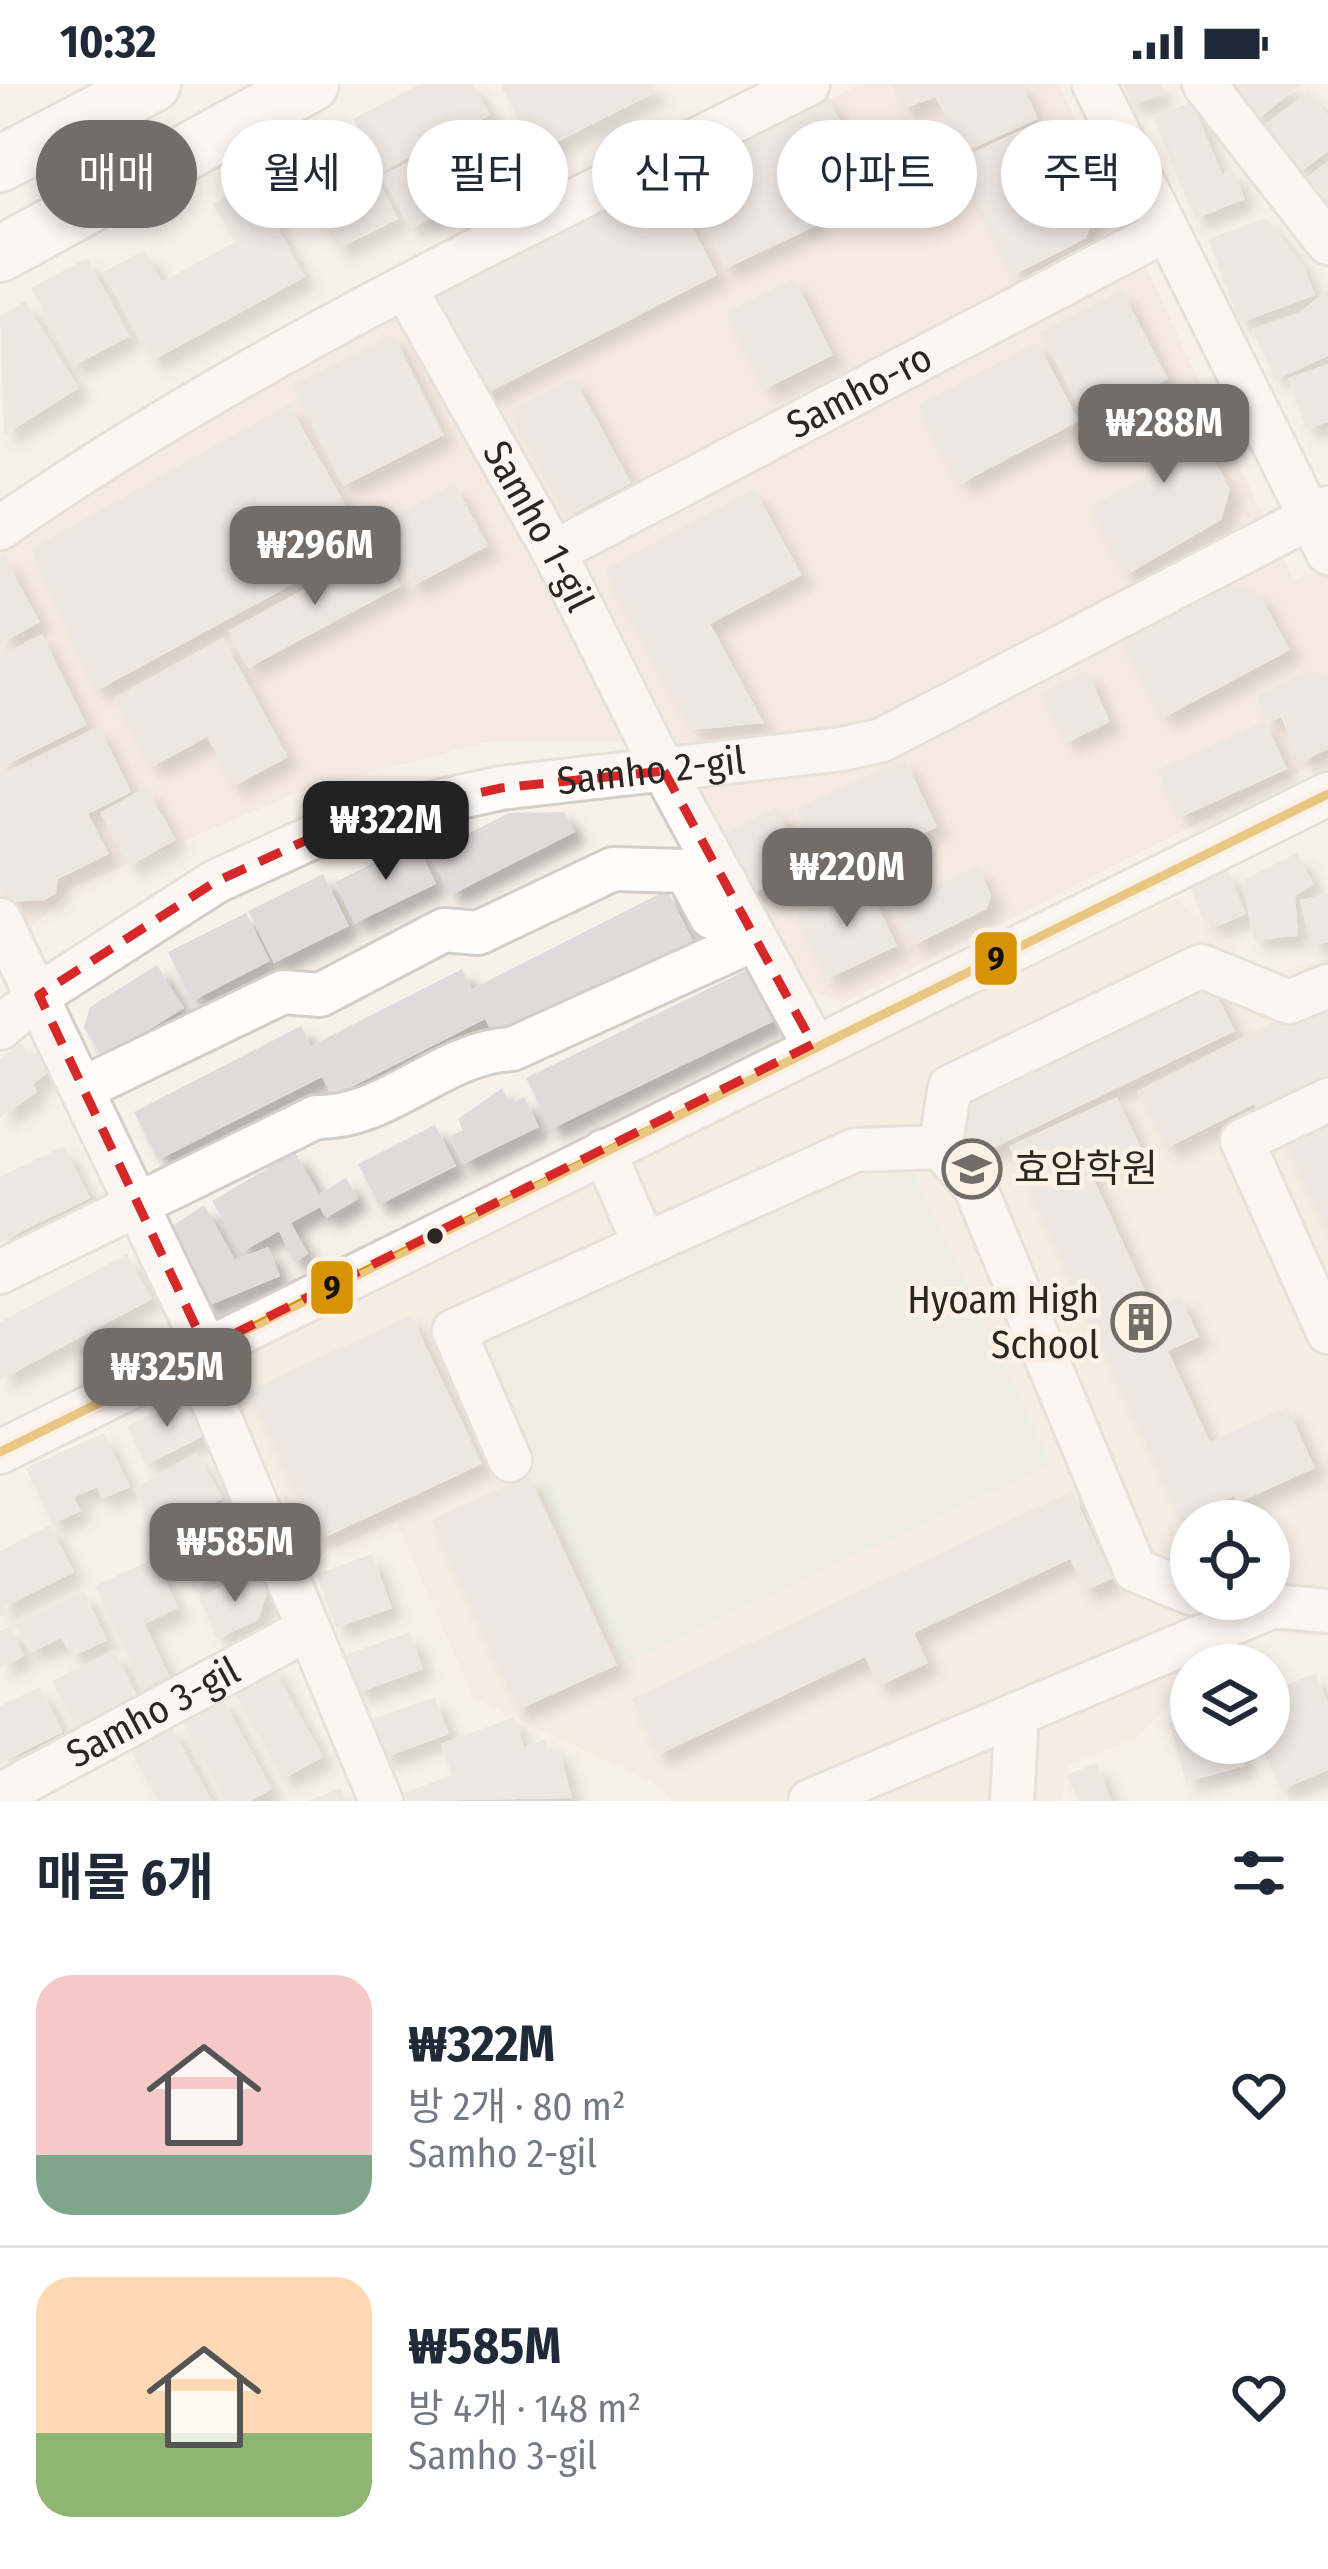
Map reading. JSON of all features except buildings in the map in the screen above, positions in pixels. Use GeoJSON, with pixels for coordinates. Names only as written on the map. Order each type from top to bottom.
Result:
{"type":"FeatureCollection","features":[{"type":"Feature","properties":{"kind":"main road"},"geometry":{"type":"LineString","coordinates":[[0,164],[153,84]]}},
{"type":"Feature","properties":{"kind":"main road"},"geometry":{"type":"LineString","coordinates":[[0,254],[311,84]]}},
{"type":"Feature","properties":{"kind":"street"},"geometry":{"type":"LineString","coordinates":[[0,528],[106,454],[405,288],[808,84]]}},
{"type":"Feature","properties":{"kind":"street"},"geometry":{"type":"LineString","coordinates":[[1094,84],[1322,527]]}},
{"type":"Feature","properties":{"kind":"street"},"geometry":{"type":"LineString","coordinates":[[1204,84],[1328,243]]}},
{"type":"Feature","properties":{"kind":"street","name":"Samho-ro"},"geometry":{"type":"LineString","coordinates":[[554,551],[1166,230]]}},
{"type":"Feature","properties":{"kind":"street","name":"Samho 1-gil"},"geometry":{"type":"LineString","coordinates":[[405,288],[554,551],[664,771],[742,945]]}},
{"type":"Feature","properties":{"kind":"street","name":"Samho 2-gil"},"geometry":{"type":"LineString","coordinates":[[0,1028],[39,995],[214,882],[346,822],[502,788],[882,740],[1322,527]]}},
{"type":"Feature","properties":{"kind":"street"},"geometry":{"type":"LineString","coordinates":[[0,1452],[814,1044],[1328,794]]}},
{"type":"Feature","properties":{"kind":"street"},"geometry":{"type":"LineString","coordinates":[[84,1088],[283,992],[320,995],[445,930],[478,932],[613,869],[686,871],[814,1044]]}},
{"type":"Feature","properties":{"kind":"street"},"geometry":{"type":"LineString","coordinates":[[0,920],[137,1203],[381,1801]]}},
{"type":"Feature","properties":{"kind":"street"},"geometry":{"type":"LineString","coordinates":[[0,1272],[316,1117],[346,1118],[480,1050],[512,1048],[742,945]]}},
{"type":"Feature","properties":{"kind":"street"},"geometry":{"type":"LineString","coordinates":[[940,1147],[950,1087],[1201,967],[1289,1002],[1328,986]]}},
{"type":"Feature","properties":{"kind":"street"},"geometry":{"type":"LineString","coordinates":[[1328,1100],[1242,1141],[1328,1332]]}},
{"type":"Feature","properties":{"kind":"street"},"geometry":{"type":"LineString","coordinates":[[510,1460],[454,1331],[855,1150],[940,1147]]}},
{"type":"Feature","properties":{"kind":"street"},"geometry":{"type":"LineString","coordinates":[[940,1147],[975,1187],[1135,1570],[1170,1584]]}},
{"type":"Feature","properties":{"kind":"street"},"geometry":{"type":"LineString","coordinates":[[604,1151],[644,1244]]}},
{"type":"Feature","properties":{"kind":"street"},"geometry":{"type":"LineString","coordinates":[[1290,1607],[1328,1611]]}},
{"type":"Feature","properties":{"kind":"street"},"geometry":{"type":"LineString","coordinates":[[831,1797],[1240,1620]]}},
{"type":"Feature","properties":{"kind":"street","name":"Samho 3-gil"},"geometry":{"type":"LineString","coordinates":[[0,1795],[308,1629]]}},
{"type":"Feature","properties":{"kind":"street"},"geometry":{"type":"LineString","coordinates":[[1012,1801],[1017,1714]]}},
{"type":"Feature","properties":{"kind":"highlighted area"},"geometry":{"type":"Polygon","coordinates":[[[664,771],[813,1044],[206,1348],[39,995],[215,882],[346,822],[501,788],[664,771]]]}},
{"type":"Feature","properties":{"kind":"shaded area"},"geometry":{"type":"Polygon","coordinates":[[[861,84],[1059,84],[1076,120],[1001,120],[1001,228],[1127,228],[1294,581],[1328,566],[1328,757],[844,1003],[808,989],[671,742],[491,741],[301,791],[72,888],[0,958],[0,548],[116,467],[422,296],[592,214],[592,228],[753,228],[753,136],[777,125],[777,228],[977,228],[977,120],[786,120],[861,84]]]}},
{"type":"Feature","properties":{"kind":"shaded area","name":"효암학원"},"geometry":{"type":"Polygon","coordinates":[[[1175,898],[1261,975],[1328,959],[1328,1637],[1233,1628],[1219,1644],[1170,1644],[1170,1701],[1139,1737],[1069,1765],[1061,1801],[671,1801],[664,1788],[474,1698],[396,1521],[312,1557],[216,1363],[1175,898]]]}},
{"type":"Feature","properties":{"kind":"green space"},"geometry":{"type":"Polygon","coordinates":[[[914,1173],[1051,1464],[623,1664],[469,1339],[802,1183],[914,1173]]]}},
{"type":"Feature","properties":{"kind":"transit line","name":"9"},"geometry":{"type":"LineString","coordinates":[[0,1452],[1328,794]]}},
{"type":"Feature","properties":{"kind":"place","name":"효암학원"},"geometry":{"type":"Point","coordinates":[972,1169]}},
{"type":"Feature","properties":{"kind":"place","name":"Hyoam High School"},"geometry":{"type":"Point","coordinates":[1141,1322]}}]}
